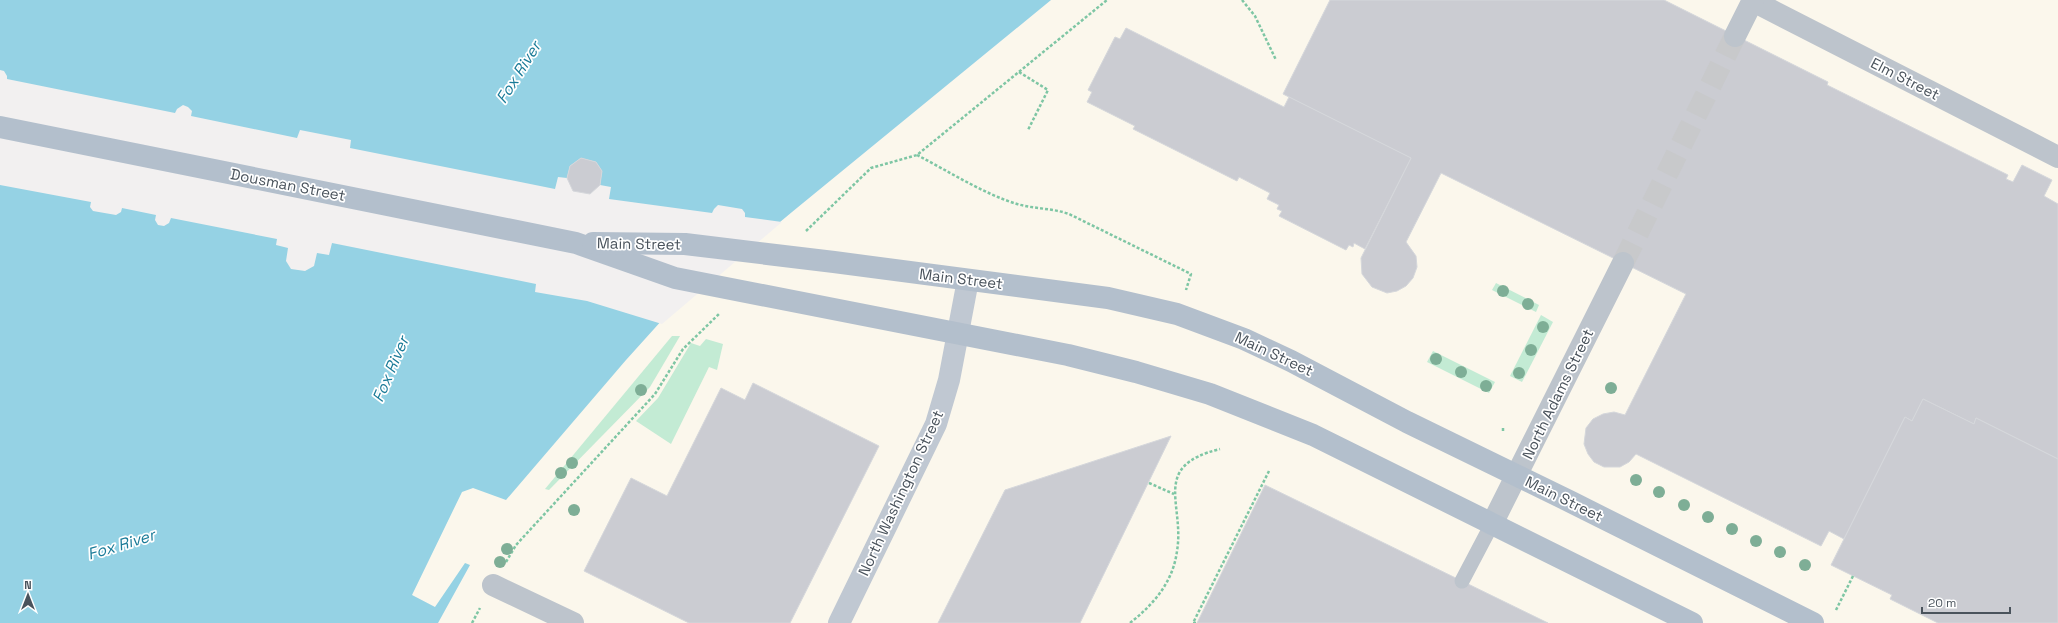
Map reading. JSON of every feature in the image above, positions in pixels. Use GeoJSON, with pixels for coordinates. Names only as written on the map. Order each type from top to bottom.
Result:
{"type":"FeatureCollection","features":[{"type":"Feature","properties":{"kind":"main road","name":"Dousman Street"},"geometry":{"type":"LineString","coordinates":[[0,127],[576,243]]}},
{"type":"Feature","properties":{"kind":"main road","name":"Main Street"},"geometry":{"type":"LineString","coordinates":[[576,243],[685,244],[1108,298],[1177,314],[1244,339],[1518,476],[1823,620]]}},
{"type":"Feature","properties":{"kind":"main road","name":"Main Street"},"geometry":{"type":"LineString","coordinates":[[576,243],[675,278],[958,335],[1068,355],[1136,372],[1210,394],[1320,439],[1692,623]]}},
{"type":"Feature","properties":{"kind":"street"},"geometry":{"type":"LineString","coordinates":[[1735,36],[1753,1]]}},
{"type":"Feature","properties":{"kind":"street","name":"Elm Street"},"geometry":{"type":"LineString","coordinates":[[1753,1],[2058,157]]}},
{"type":"Feature","properties":{"kind":"street","name":"North Adams Street"},"geometry":{"type":"LineString","coordinates":[[1492,524],[1518,476],[1623,263]]}},
{"type":"Feature","properties":{"kind":"street","name":"North Washington Street"},"geometry":{"type":"LineString","coordinates":[[839,623],[936,424],[946,397],[968,280]]}},
{"type":"Feature","properties":{"kind":"street"},"geometry":{"type":"LineString","coordinates":[[493,585],[565,619]]}},
{"type":"Feature","properties":{"kind":"lane"},"geometry":{"type":"LineString","coordinates":[[1462,581],[1492,524]]}},
{"type":"Feature","properties":{"kind":"path"},"geometry":{"type":"LineString","coordinates":[[1242,0],[1255,16],[1276,60]]}},
{"type":"Feature","properties":{"kind":"path"},"geometry":{"type":"LineString","coordinates":[[1019,72],[1048,90],[1028,130]]}},
{"type":"Feature","properties":{"kind":"path"},"geometry":{"type":"LineString","coordinates":[[917,155],[1005,199],[1018,204],[1056,209],[1069,214],[1191,274],[1177,314]]}},
{"type":"Feature","properties":{"kind":"path"},"geometry":{"type":"LineString","coordinates":[[1130,623],[1149,608],[1161,593],[1174,564],[1178,550],[1178,534],[1174,494],[1176,482],[1181,471],[1193,460],[1207,452],[1220,449]]}},
{"type":"Feature","properties":{"kind":"path"},"geometry":{"type":"LineString","coordinates":[[1196,623],[1193,623],[1269,472]]}},
{"type":"Feature","properties":{"kind":"path"},"geometry":{"type":"LineString","coordinates":[[1149,483],[1174,494]]}},
{"type":"Feature","properties":{"kind":"path"},"geometry":{"type":"LineString","coordinates":[[1823,620],[1853,576]]}},
{"type":"Feature","properties":{"kind":"shaded area"},"geometry":{"type":"Polygon","coordinates":[[[1051,0],[2058,0],[2058,623],[438,623],[470,565],[435,607],[412,595],[462,491],[473,488],[626,360],[663,319],[1051,0]]]}},
{"type":"Feature","properties":{"kind":"green space"},"geometry":{"type":"Polygon","coordinates":[[[1496,283],[1539,305],[1536,312],[1492,290],[1496,283]]]}},
{"type":"Feature","properties":{"kind":"green space"},"geometry":{"type":"Polygon","coordinates":[[[1541,315],[1553,322],[1522,382],[1510,376],[1541,315]]]}},
{"type":"Feature","properties":{"kind":"green space"},"geometry":{"type":"Polygon","coordinates":[[[672,336],[680,336],[650,387],[549,490],[545,489],[672,336]]]}},
{"type":"Feature","properties":{"kind":"green space"},"geometry":{"type":"Polygon","coordinates":[[[706,339],[723,344],[717,370],[709,367],[671,444],[636,421],[658,398],[691,343],[700,346],[706,339]]]}},
{"type":"Feature","properties":{"kind":"green space"},"geometry":{"type":"Polygon","coordinates":[[[1433,351],[1495,382],[1489,393],[1427,362],[1433,351]]]}},
{"type":"Feature","properties":{"kind":"water","name":"Fox River"},"geometry":{"type":"Polygon","coordinates":[[[0,0],[1051,0],[663,319],[506,500],[473,488],[462,492],[412,595],[435,607],[465,563],[470,565],[438,623],[0,623],[0,0]]]}},
{"type":"Feature","properties":{"kind":"pier"},"geometry":{"type":"Polygon","coordinates":[[[0,70],[4,71],[7,79],[175,113],[177,109],[183,105],[192,111],[191,116],[297,138],[300,130],[351,140],[350,148],[555,189],[558,177],[567,178],[570,166],[581,158],[596,162],[602,171],[600,185],[611,187],[609,199],[712,213],[718,205],[742,209],[745,213],[745,217],[782,222],[662,324],[587,301],[535,292],[536,284],[332,243],[329,255],[317,253],[314,266],[305,271],[291,269],[286,261],[288,248],[276,245],[277,239],[171,218],[169,223],[164,226],[158,225],[155,220],[156,215],[122,208],[121,212],[116,215],[93,211],[90,207],[91,202],[0,185],[0,70]]]}},
{"type":"Feature","properties":{"kind":"building"},"geometry":{"type":"Polygon","coordinates":[[[1330,0],[1664,0],[1828,82],[1827,85],[2008,175],[2006,179],[2013,182],[2022,165],[2052,180],[2044,196],[2058,204],[2058,459],[1976,418],[1974,424],[1923,399],[1912,421],[1905,417],[1844,539],[1829,531],[1821,546],[1636,454],[1629,462],[1620,467],[1604,467],[1594,462],[1588,454],[1584,444],[1586,428],[1593,419],[1603,414],[1614,412],[1625,415],[1686,294],[1441,173],[1406,242],[1416,256],[1417,267],[1413,278],[1406,286],[1397,291],[1387,293],[1372,287],[1362,274],[1361,258],[1411,158],[1283,94],[1330,0]]]}},
{"type":"Feature","properties":{"kind":"building"},"geometry":{"type":"Polygon","coordinates":[[[1126,28],[1284,107],[1289,97],[1411,158],[1365,249],[1354,243],[1353,247],[1349,245],[1346,250],[1279,216],[1282,211],[1277,209],[1279,205],[1267,199],[1270,193],[1239,177],[1237,181],[1133,129],[1135,126],[1087,102],[1092,92],[1088,90],[1115,37],[1120,39],[1126,28]]]}},
{"type":"Feature","properties":{"kind":"building"},"geometry":{"type":"Polygon","coordinates":[[[581,158],[596,162],[602,171],[600,185],[590,194],[573,191],[567,178],[570,166],[581,158]]]}},
{"type":"Feature","properties":{"kind":"building"},"geometry":{"type":"Polygon","coordinates":[[[753,383],[879,446],[790,623],[689,623],[584,571],[631,478],[667,496],[721,388],[745,400],[753,383]]]}},
{"type":"Feature","properties":{"kind":"building"},"geometry":{"type":"Polygon","coordinates":[[[1923,399],[1974,424],[1976,418],[2058,459],[2058,623],[1938,623],[1890,599],[1892,595],[1831,565],[1905,417],[1912,421],[1923,399]]]}},
{"type":"Feature","properties":{"kind":"building"},"geometry":{"type":"Polygon","coordinates":[[[1171,436],[1080,623],[938,623],[1005,490],[1171,436]]]}},
{"type":"Feature","properties":{"kind":"building"},"geometry":{"type":"Polygon","coordinates":[[[1265,485],[1302,503],[1548,623],[1197,623],[1265,485]]]}},
{"type":"Feature","properties":{"kind":"tunnel"},"geometry":{"type":"LineString","coordinates":[[1623,263],[1735,36]]}}]}
